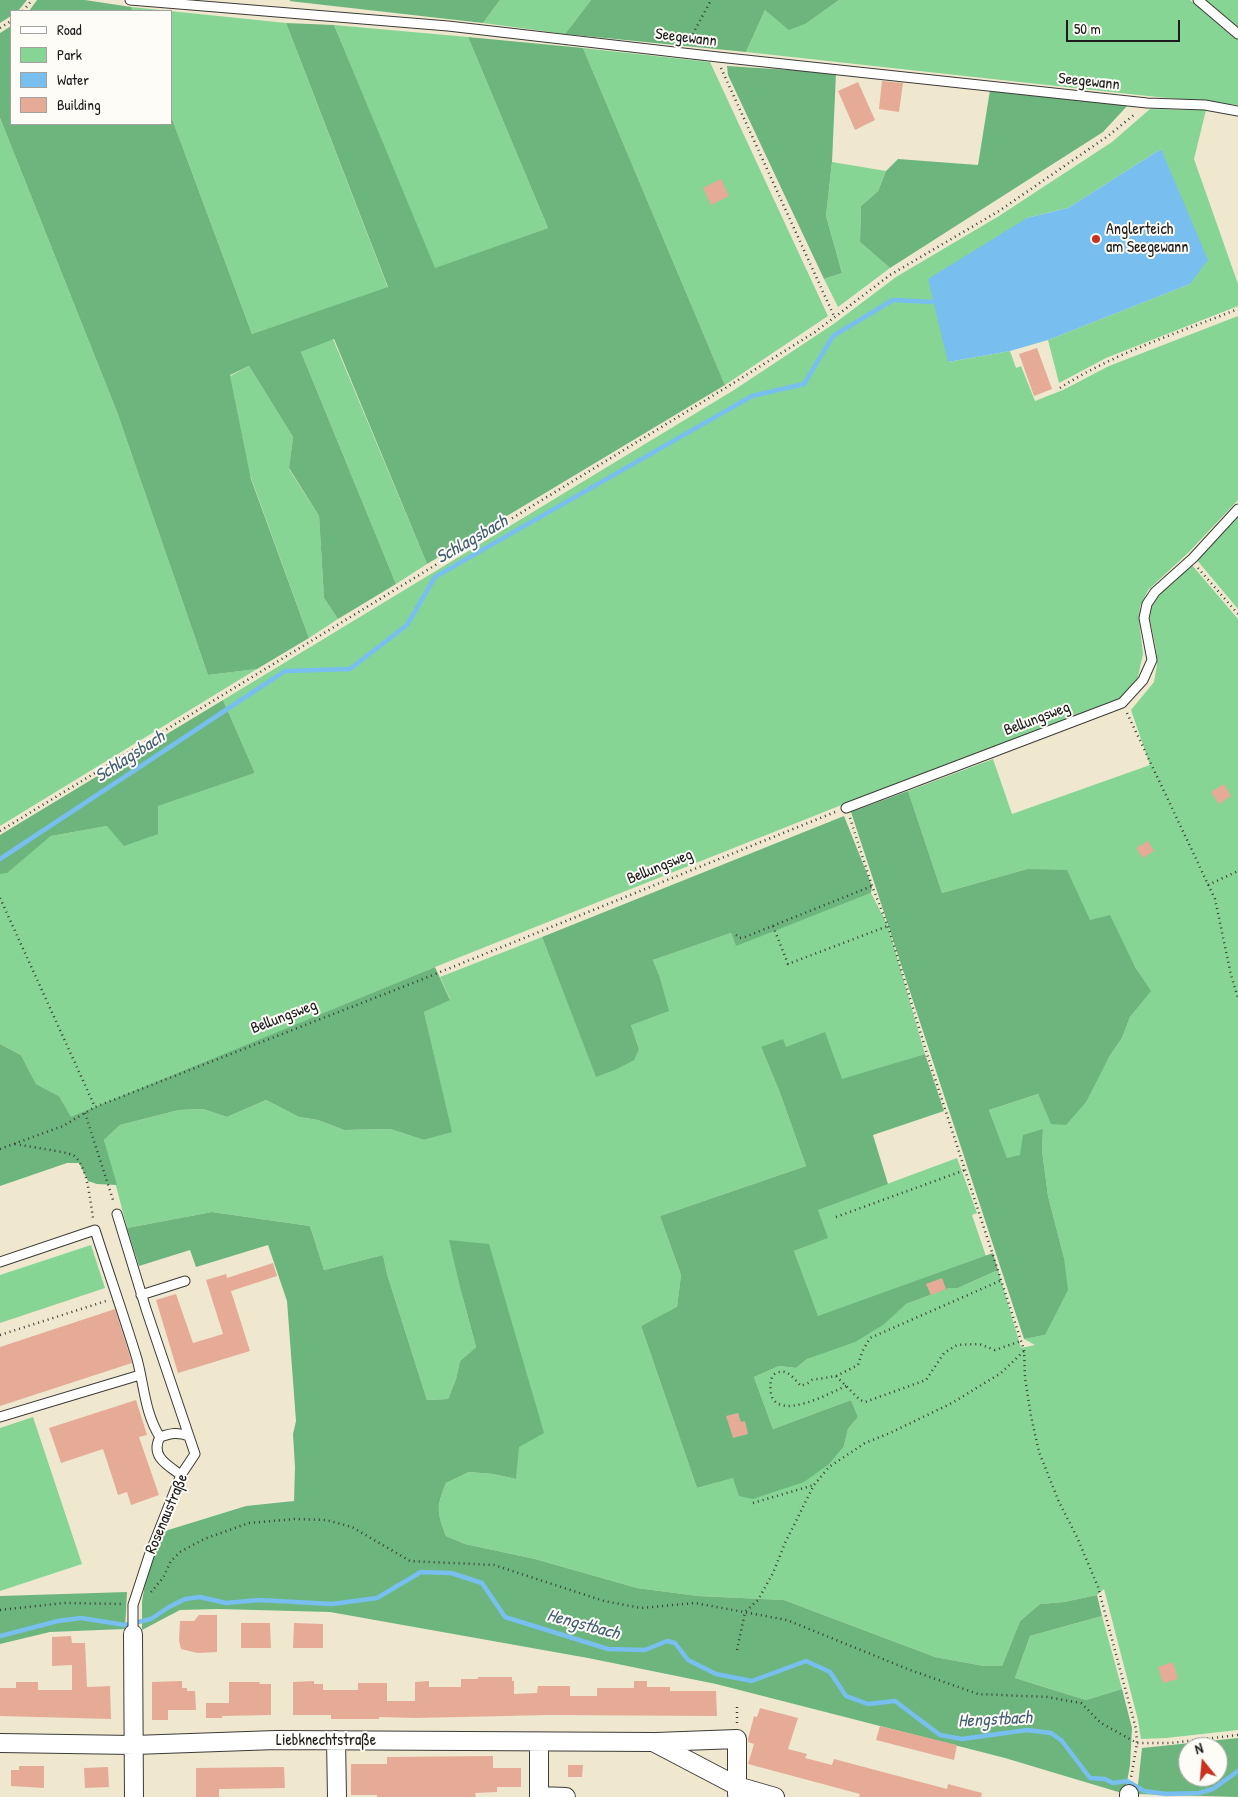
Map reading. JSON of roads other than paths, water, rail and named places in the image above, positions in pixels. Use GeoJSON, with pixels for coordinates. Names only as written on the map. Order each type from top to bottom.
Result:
{"type":"FeatureCollection","features":[{"type":"Feature","properties":{"kind":"street","name":"Rosenaustraße"},"geometry":{"type":"LineString","coordinates":[[134,1634],[134,1797]]}},
{"type":"Feature","properties":{"kind":"street","name":"Liebknechtstraße"},"geometry":{"type":"LineString","coordinates":[[0,1744],[134,1745],[276,1740],[653,1742],[737,1739],[734,1793]]}},
{"type":"Feature","properties":{"kind":"street"},"geometry":{"type":"LineString","coordinates":[[336,1740],[337,1797]]}},
{"type":"Feature","properties":{"kind":"street"},"geometry":{"type":"LineString","coordinates":[[539,1742],[539,1797],[566,1797]]}},
{"type":"Feature","properties":{"kind":"street","name":"Liebknechtstraße"},"geometry":{"type":"LineString","coordinates":[[653,1742],[734,1793],[775,1797]]}},
{"type":"Feature","properties":{"kind":"lane","name":"Seegewann"},"geometry":{"type":"LineString","coordinates":[[130,0],[448,26],[1147,103],[1205,105],[1238,111]]}},
{"type":"Feature","properties":{"kind":"lane"},"geometry":{"type":"LineString","coordinates":[[1198,0],[1238,34]]}},
{"type":"Feature","properties":{"kind":"lane","name":"Bellungsweg"},"geometry":{"type":"LineString","coordinates":[[846,808],[1122,703],[1144,680],[1152,660],[1144,618],[1147,604],[1155,592],[1192,558],[1238,509]]}},
{"type":"Feature","properties":{"kind":"lane","name":"Rosenaustraße"},"geometry":{"type":"LineString","coordinates":[[117,1214],[195,1454],[181,1475],[149,1556],[133,1607],[134,1634]]}},
{"type":"Feature","properties":{"kind":"lane"},"geometry":{"type":"LineString","coordinates":[[0,1262],[95,1230],[155,1428],[160,1437]]}},
{"type":"Feature","properties":{"kind":"lane"},"geometry":{"type":"LineString","coordinates":[[142,1294],[185,1282]]}},
{"type":"Feature","properties":{"kind":"lane"},"geometry":{"type":"LineString","coordinates":[[0,1417],[140,1375]]}},
{"type":"Feature","properties":{"kind":"lane"},"geometry":{"type":"LineString","coordinates":[[181,1475],[165,1464],[158,1454],[156,1444],[160,1437],[171,1433],[180,1432],[189,1436]]}},
{"type":"Feature","properties":{"kind":"water","name":"Anglerteich am Seegewann"},"geometry":{"type":"Polygon","coordinates":[[[1161,149],[1208,260],[1190,284],[1048,340],[1010,351],[948,362],[928,279],[1027,218],[1068,208],[1161,149]]]}},
{"type":"Feature","properties":{"kind":"waterway","name":"Schlagsbach"},"geometry":{"type":"LineString","coordinates":[[0,859],[285,671],[350,669],[407,625],[435,577],[752,396],[804,384],[833,336],[893,300],[933,302]]}},
{"type":"Feature","properties":{"kind":"waterway","name":"Hengstbach"},"geometry":{"type":"LineString","coordinates":[[0,1636],[58,1621],[81,1618],[125,1625],[151,1619],[185,1599],[200,1597],[226,1603],[259,1600],[332,1604],[377,1598],[421,1572],[451,1573],[482,1583],[505,1617],[608,1649],[645,1650],[667,1641],[675,1643],[688,1660],[716,1674],[752,1681],[806,1661],[830,1672],[846,1696],[868,1704],[895,1701],[940,1735],[962,1739],[1027,1730],[1051,1733],[1062,1741],[1090,1778],[1105,1779],[1113,1783],[1127,1781],[1144,1791],[1166,1794],[1199,1793],[1213,1789],[1238,1771]]}},
{"type":"Feature","properties":{"kind":"place","name":"Anglerteich am Seegewann"},"geometry":{"type":"Point","coordinates":[1096,239]}}]}
